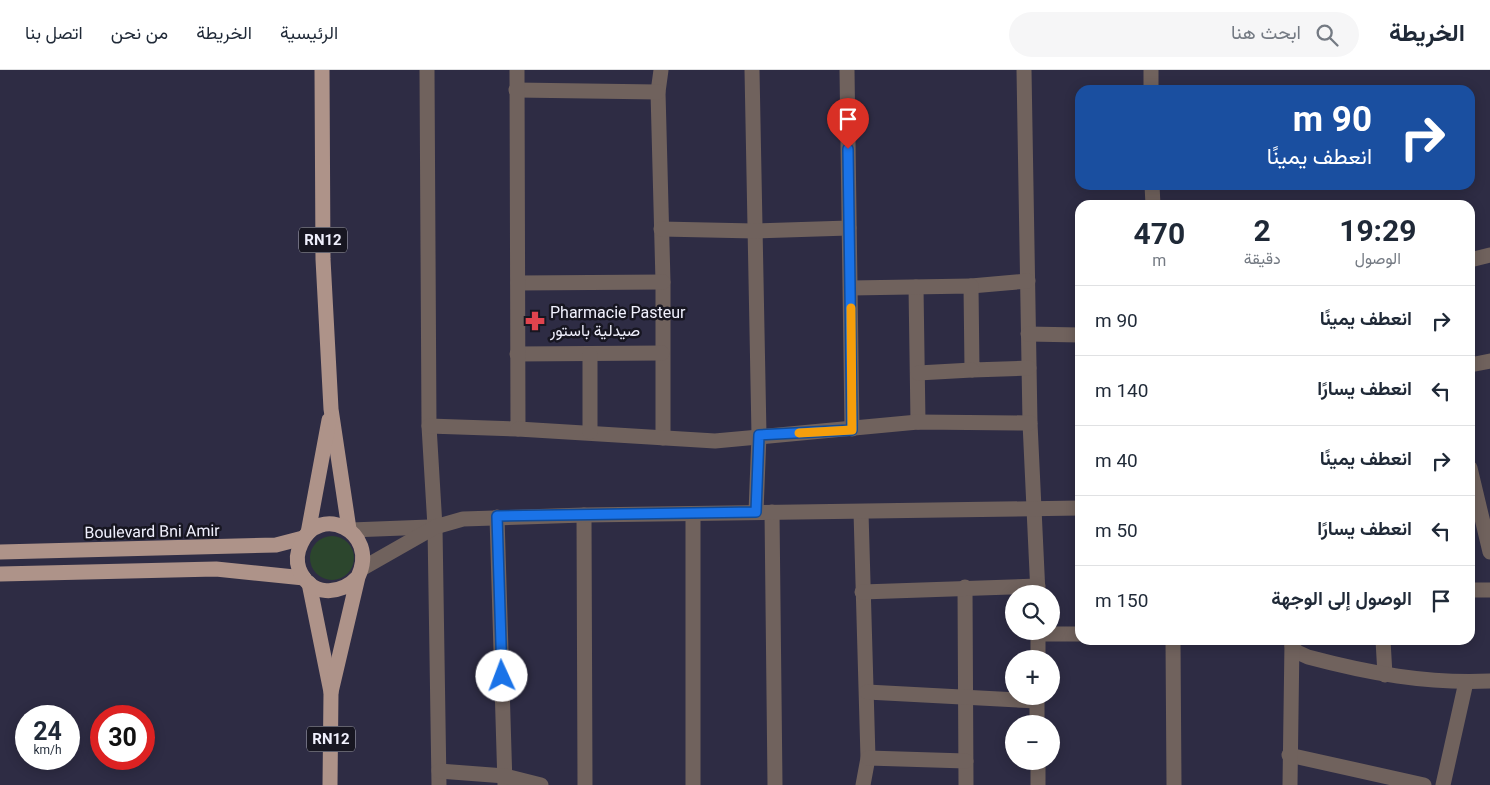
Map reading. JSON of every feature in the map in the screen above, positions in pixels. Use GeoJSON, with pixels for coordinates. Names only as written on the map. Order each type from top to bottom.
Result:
{"type":"FeatureCollection","features":[{"type":"Feature","properties":{"kind":"main road","name":"RN12"},"geometry":{"type":"LineString","coordinates":[[322,70],[323,259],[331,409],[350,530],[362,547],[360,572],[331,692]]}},
{"type":"Feature","properties":{"kind":"main road","name":"RN12"},"geometry":{"type":"LineString","coordinates":[[330,785],[331,692],[306,580],[297,561],[298,552],[306,536],[331,409]]}},
{"type":"Feature","properties":{"kind":"main road"},"geometry":{"type":"LineString","coordinates":[[306,536],[317,527],[328,524],[339,525],[350,530]]}},
{"type":"Feature","properties":{"kind":"main road","name":"Boulevard Bni Amir"},"geometry":{"type":"LineString","coordinates":[[0,552],[267,546],[306,536]]}},
{"type":"Feature","properties":{"kind":"main road"},"geometry":{"type":"LineString","coordinates":[[0,574],[216,569],[306,580],[324,590],[340,590],[350,585],[360,572]]}},
{"type":"Feature","properties":{"kind":"street"},"geometry":{"type":"LineString","coordinates":[[427,70],[428,426],[435,527],[439,778],[505,781],[541,785]]}},
{"type":"Feature","properties":{"kind":"street"},"geometry":{"type":"LineString","coordinates":[[517,70],[518,429]]}},
{"type":"Feature","properties":{"kind":"street"},"geometry":{"type":"LineString","coordinates":[[661,70],[658,92],[664,282],[662,353],[663,438]]}},
{"type":"Feature","properties":{"kind":"street"},"geometry":{"type":"LineString","coordinates":[[752,70],[759,435],[756,512]]}},
{"type":"Feature","properties":{"kind":"street"},"geometry":{"type":"LineString","coordinates":[[847,70],[852,430]]}},
{"type":"Feature","properties":{"kind":"street"},"geometry":{"type":"LineString","coordinates":[[1024,70],[1030,423],[1038,585]]}},
{"type":"Feature","properties":{"kind":"street"},"geometry":{"type":"LineString","coordinates":[[1151,70],[1151,85]]}},
{"type":"Feature","properties":{"kind":"street"},"geometry":{"type":"LineString","coordinates":[[516,90],[658,92]]}},
{"type":"Feature","properties":{"kind":"street"},"geometry":{"type":"LineString","coordinates":[[661,229],[849,228]]}},
{"type":"Feature","properties":{"kind":"street"},"geometry":{"type":"LineString","coordinates":[[1475,259],[1490,255]]}},
{"type":"Feature","properties":{"kind":"street"},"geometry":{"type":"LineString","coordinates":[[851,288],[971,286],[1028,281]]}},
{"type":"Feature","properties":{"kind":"street"},"geometry":{"type":"LineString","coordinates":[[518,283],[664,282]]}},
{"type":"Feature","properties":{"kind":"street"},"geometry":{"type":"LineString","coordinates":[[971,286],[972,370]]}},
{"type":"Feature","properties":{"kind":"street"},"geometry":{"type":"LineString","coordinates":[[916,287],[918,422]]}},
{"type":"Feature","properties":{"kind":"street"},"geometry":{"type":"LineString","coordinates":[[1028,334],[1075,335]]}},
{"type":"Feature","properties":{"kind":"street"},"geometry":{"type":"LineString","coordinates":[[517,354],[662,353]]}},
{"type":"Feature","properties":{"kind":"street"},"geometry":{"type":"LineString","coordinates":[[590,354],[590,432]]}},
{"type":"Feature","properties":{"kind":"street"},"geometry":{"type":"LineString","coordinates":[[1475,364],[1490,361]]}},
{"type":"Feature","properties":{"kind":"street"},"geometry":{"type":"LineString","coordinates":[[918,373],[1029,368]]}},
{"type":"Feature","properties":{"kind":"street"},"geometry":{"type":"LineString","coordinates":[[428,426],[590,432],[715,441],[759,435],[852,430],[918,422],[1030,423]]}},
{"type":"Feature","properties":{"kind":"street"},"geometry":{"type":"LineString","coordinates":[[1475,486],[1490,552]]}},
{"type":"Feature","properties":{"kind":"street"},"geometry":{"type":"LineString","coordinates":[[350,530],[435,527],[463,519],[497,516],[1075,508]]}},
{"type":"Feature","properties":{"kind":"street"},"geometry":{"type":"LineString","coordinates":[[772,512],[775,785]]}},
{"type":"Feature","properties":{"kind":"street"},"geometry":{"type":"LineString","coordinates":[[861,512],[868,758],[864,785]]}},
{"type":"Feature","properties":{"kind":"street"},"geometry":{"type":"LineString","coordinates":[[693,514],[693,785]]}},
{"type":"Feature","properties":{"kind":"street"},"geometry":{"type":"LineString","coordinates":[[584,515],[585,785]]}},
{"type":"Feature","properties":{"kind":"street"},"geometry":{"type":"LineString","coordinates":[[497,516],[505,781]]}},
{"type":"Feature","properties":{"kind":"street"},"geometry":{"type":"LineString","coordinates":[[360,572],[435,527]]}},
{"type":"Feature","properties":{"kind":"street"},"geometry":{"type":"LineString","coordinates":[[862,592],[965,587],[1005,589]]}},
{"type":"Feature","properties":{"kind":"street"},"geometry":{"type":"LineString","coordinates":[[965,587],[966,785]]}},
{"type":"Feature","properties":{"kind":"street"},"geometry":{"type":"LineString","coordinates":[[1475,590],[1490,590]]}},
{"type":"Feature","properties":{"kind":"street"},"geometry":{"type":"LineString","coordinates":[[1060,634],[1075,634]]}},
{"type":"Feature","properties":{"kind":"street"},"geometry":{"type":"LineString","coordinates":[[1173,645],[1174,785]]}},
{"type":"Feature","properties":{"kind":"street"},"geometry":{"type":"LineString","coordinates":[[1290,785],[1292,645]]}},
{"type":"Feature","properties":{"kind":"street"},"geometry":{"type":"LineString","coordinates":[[1293,645],[1297,652],[1308,657],[1386,675],[1466,682],[1490,681]]}},
{"type":"Feature","properties":{"kind":"street"},"geometry":{"type":"LineString","coordinates":[[1383,645],[1386,675]]}},
{"type":"Feature","properties":{"kind":"street"},"geometry":{"type":"LineString","coordinates":[[1443,785],[1466,682]]}},
{"type":"Feature","properties":{"kind":"street"},"geometry":{"type":"LineString","coordinates":[[867,692],[1005,698]]}},
{"type":"Feature","properties":{"kind":"street"},"geometry":{"type":"LineString","coordinates":[[1290,755],[1424,785]]}},
{"type":"Feature","properties":{"kind":"street"},"geometry":{"type":"LineString","coordinates":[[868,758],[966,761]]}},
{"type":"Feature","properties":{"kind":"street"},"geometry":{"type":"LineString","coordinates":[[1038,770],[1038,785]]}},
{"type":"Feature","properties":{"kind":"green space"},"geometry":{"type":"Polygon","coordinates":[[[336,536],[348,542],[353,549],[353,567],[348,574],[341,579],[328,580],[320,577],[313,570],[310,554],[313,546],[320,539],[336,536]]]}},
{"type":"Feature","properties":{"kind":"slow traffic"},"geometry":{"type":"LineString","coordinates":[[799,433],[852,430],[851,308]]}},
{"type":"Feature","properties":{"kind":"place","name":"Pharmacie Pasteur صيدلية باستور"},"geometry":{"type":"Point","coordinates":[535,321]}},
{"type":"Feature","properties":{"kind":"route"},"geometry":{"type":"LineString","coordinates":[[502,676],[497,516],[756,512],[759,435],[852,430],[848,149]]}}]}
